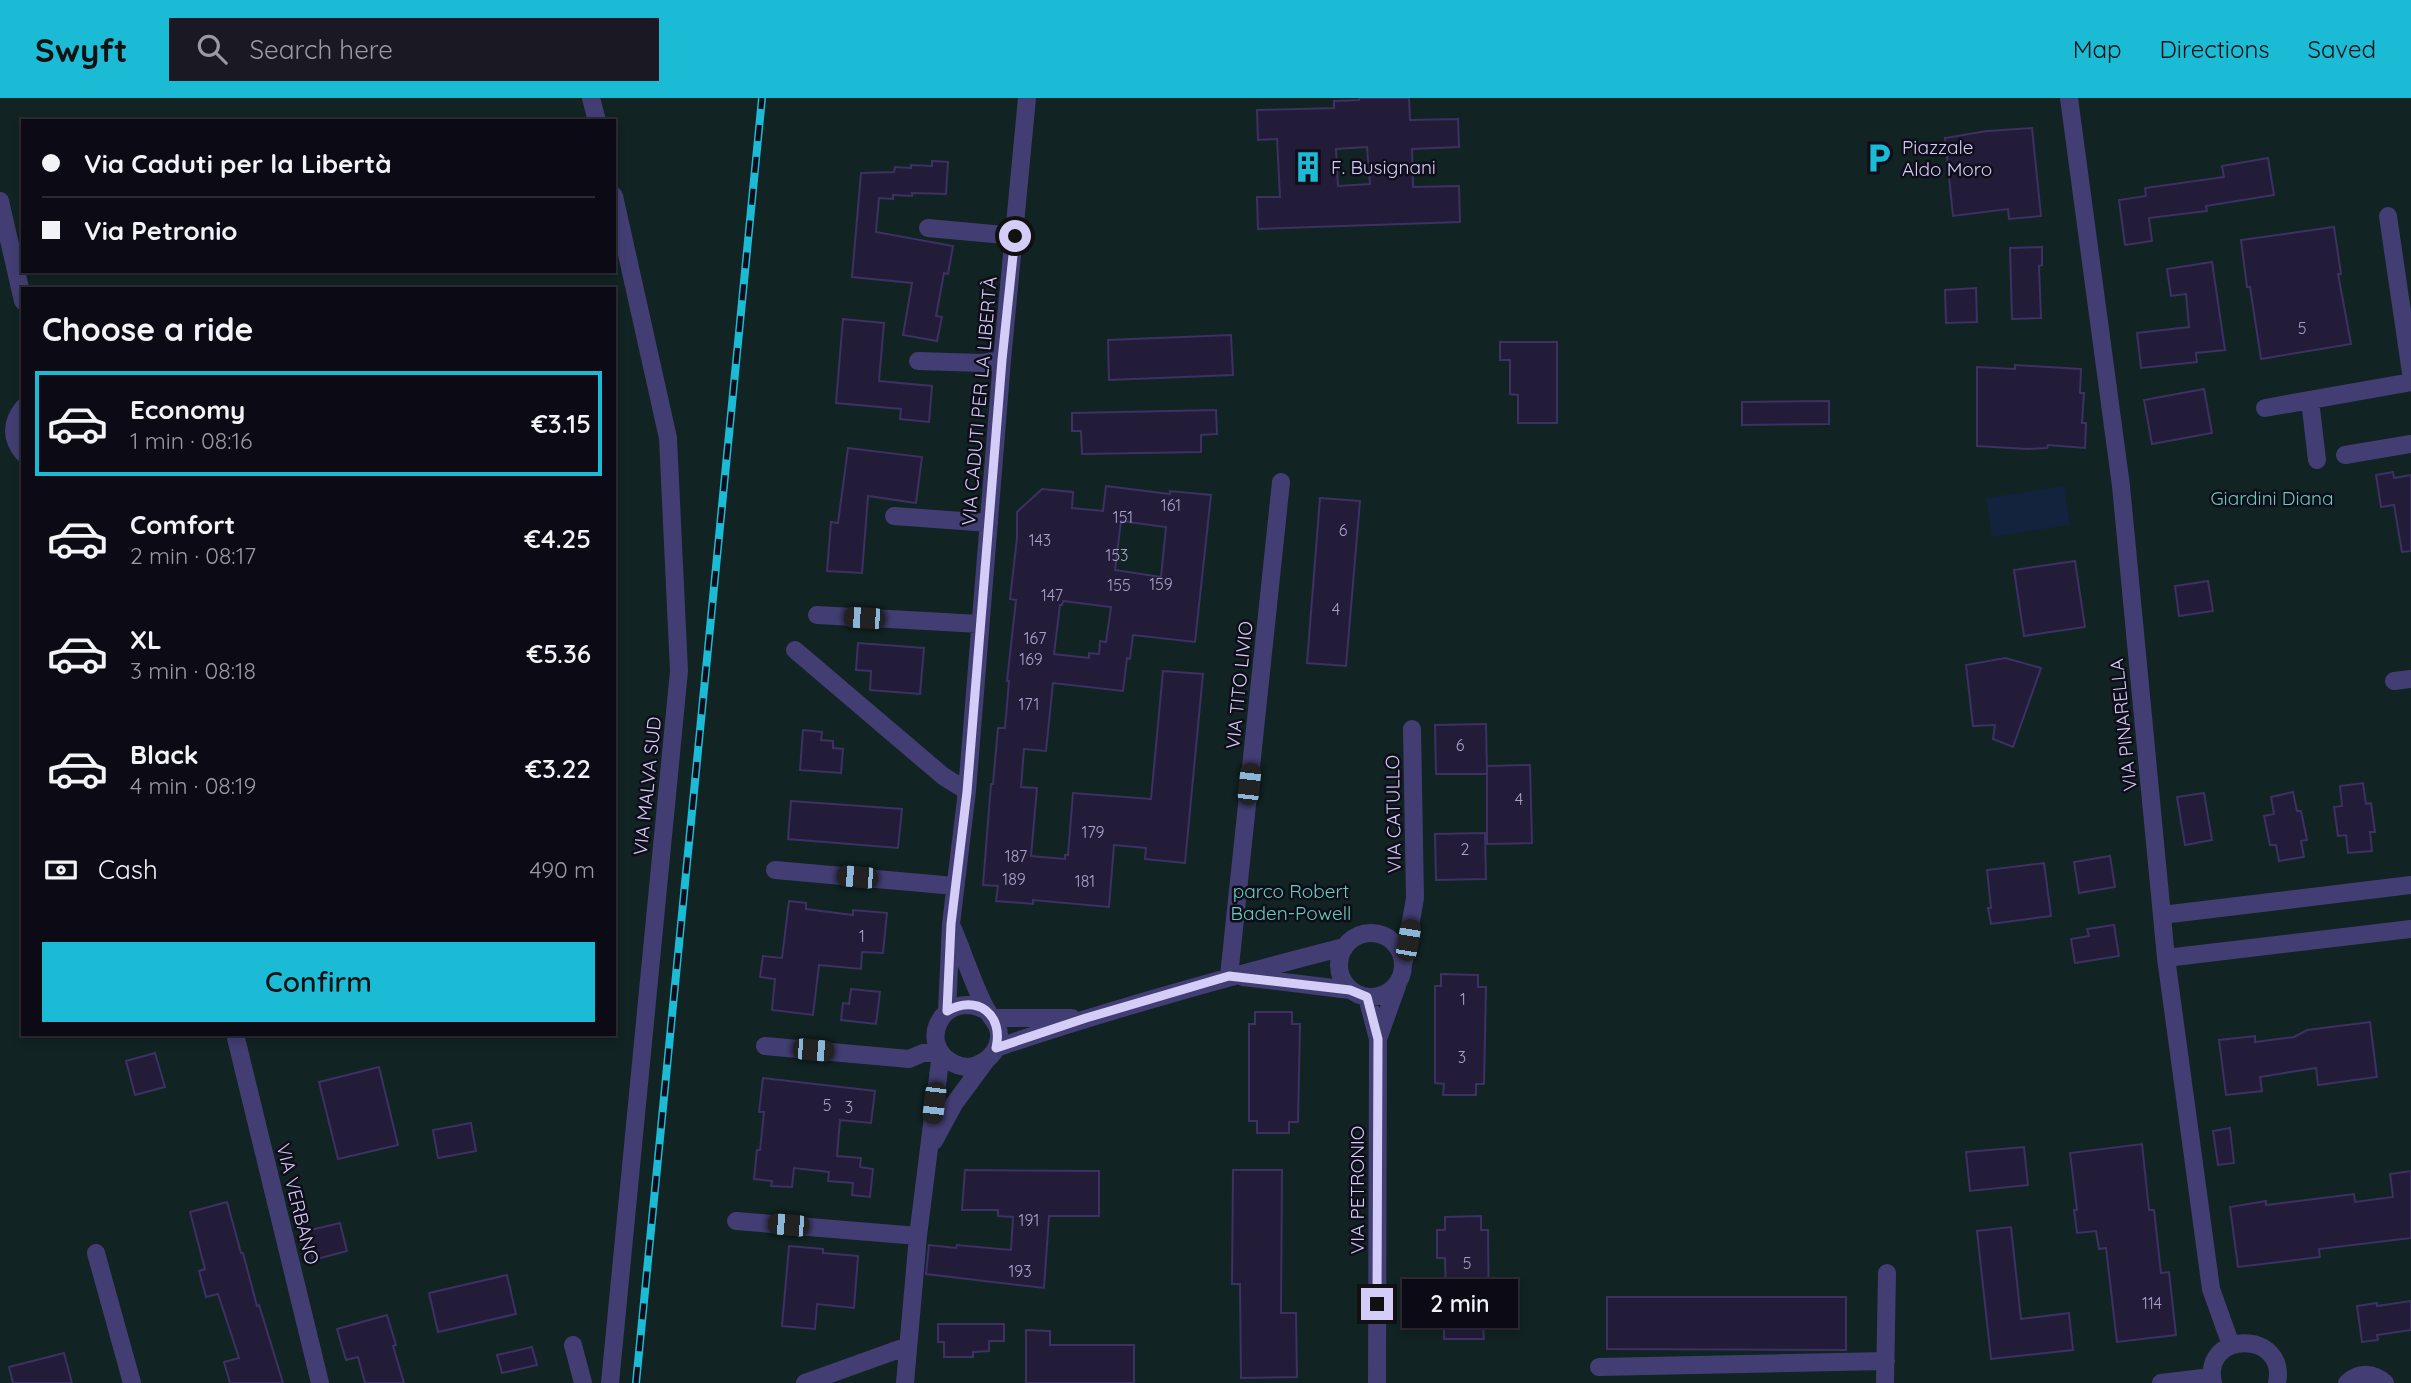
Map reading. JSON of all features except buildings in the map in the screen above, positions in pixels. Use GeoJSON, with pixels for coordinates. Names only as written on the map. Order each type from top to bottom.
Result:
{"type":"FeatureCollection","features":[{"type":"Feature","properties":{"kind":"street"},"geometry":{"type":"LineString","coordinates":[[591,98],[596,119]]}},
{"type":"Feature","properties":{"kind":"street","name":"VIA CADUTI PER LA LIBERTÀ"},"geometry":{"type":"LineString","coordinates":[[947,1011],[951,924],[967,792],[979,624],[1027,98]]}},
{"type":"Feature","properties":{"kind":"street","name":"VIA PINARELLA"},"geometry":{"type":"LineString","coordinates":[[2070,98],[2121,486],[2166,958],[2211,1289],[2231,1345]]}},
{"type":"Feature","properties":{"kind":"street"},"geometry":{"type":"LineString","coordinates":[[0,201],[21,292]]}},
{"type":"Feature","properties":{"kind":"street","name":"VIA MALVA SUD"},"geometry":{"type":"LineString","coordinates":[[610,1383],[679,671],[668,438],[616,205]]}},
{"type":"Feature","properties":{"kind":"street"},"geometry":{"type":"LineString","coordinates":[[2388,216],[2411,373]]}},
{"type":"Feature","properties":{"kind":"street"},"geometry":{"type":"LineString","coordinates":[[928,228],[1015,236]]}},
{"type":"Feature","properties":{"kind":"street"},"geometry":{"type":"LineString","coordinates":[[918,361],[1002,360]]}},
{"type":"Feature","properties":{"kind":"street"},"geometry":{"type":"LineString","coordinates":[[2264,408],[2411,382]]}},
{"type":"Feature","properties":{"kind":"street"},"geometry":{"type":"LineString","coordinates":[[2310,400],[2317,460]]}},
{"type":"Feature","properties":{"kind":"street"},"geometry":{"type":"LineString","coordinates":[[21,410],[15,418],[13,430],[21,450]]}},
{"type":"Feature","properties":{"kind":"street"},"geometry":{"type":"LineString","coordinates":[[2345,456],[2411,444]]}},
{"type":"Feature","properties":{"kind":"street","name":"VIA TITO LIVIO"},"geometry":{"type":"LineString","coordinates":[[1229,976],[1281,482]]}},
{"type":"Feature","properties":{"kind":"street"},"geometry":{"type":"LineString","coordinates":[[894,516],[989,523]]}},
{"type":"Feature","properties":{"kind":"street"},"geometry":{"type":"LineString","coordinates":[[817,615],[979,624]]}},
{"type":"Feature","properties":{"kind":"street"},"geometry":{"type":"LineString","coordinates":[[795,650],[943,776],[967,792]]}},
{"type":"Feature","properties":{"kind":"street","name":"VIA CATULLO"},"geometry":{"type":"LineString","coordinates":[[1229,976],[1384,995],[1397,985],[1402,978],[1415,898],[1412,729]]}},
{"type":"Feature","properties":{"kind":"street"},"geometry":{"type":"LineString","coordinates":[[775,870],[955,886]]}},
{"type":"Feature","properties":{"kind":"street"},"geometry":{"type":"LineString","coordinates":[[2162,915],[2411,885]]}},
{"type":"Feature","properties":{"kind":"street","name":"VIA CATULLO"},"geometry":{"type":"LineString","coordinates":[[1086,1018],[1229,976],[1344,947],[1360,934],[1381,934],[1399,923],[1415,898]]}},
{"type":"Feature","properties":{"kind":"street"},"geometry":{"type":"LineString","coordinates":[[928,1153],[954,1104],[991,1054],[999,1037],[951,924]]}},
{"type":"Feature","properties":{"kind":"street"},"geometry":{"type":"LineString","coordinates":[[2166,958],[2411,929]]}},
{"type":"Feature","properties":{"kind":"street"},"geometry":{"type":"LineString","coordinates":[[1381,934],[1396,944],[1404,961]]}},
{"type":"Feature","properties":{"kind":"street"},"geometry":{"type":"LineString","coordinates":[[1344,947],[1340,956],[1340,974],[1359,993]]}},
{"type":"Feature","properties":{"kind":"street","name":"VIA PETRONIO"},"geometry":{"type":"LineString","coordinates":[[1377,1383],[1378,1039],[1397,985]]}},
{"type":"Feature","properties":{"kind":"street","name":"VIA PETRONIO"},"geometry":{"type":"LineString","coordinates":[[1359,993],[1378,1039]]}},
{"type":"Feature","properties":{"kind":"street"},"geometry":{"type":"LineString","coordinates":[[905,1383],[918,1236],[941,1053],[935,1035],[941,1018],[947,1011],[967,1004],[978,1006],[990,1014],[1086,1018]]}},
{"type":"Feature","properties":{"kind":"street"},"geometry":{"type":"LineString","coordinates":[[765,1046],[909,1059],[923,1053],[941,1053],[948,1060],[967,1067],[991,1054],[1086,1018]]}},
{"type":"Feature","properties":{"kind":"street","name":"VIA VERBANO"},"geometry":{"type":"LineString","coordinates":[[235,1036],[320,1383]]}},
{"type":"Feature","properties":{"kind":"street"},"geometry":{"type":"LineString","coordinates":[[736,1221],[918,1236]]}},
{"type":"Feature","properties":{"kind":"street"},"geometry":{"type":"LineString","coordinates":[[96,1253],[132,1383]]}},
{"type":"Feature","properties":{"kind":"street"},"geometry":{"type":"LineString","coordinates":[[1885,1383],[1886,1273]]}},
{"type":"Feature","properties":{"kind":"street"},"geometry":{"type":"LineString","coordinates":[[2161,1383],[2212,1380],[2216,1358],[2231,1345],[2242,1342],[2254,1343],[2272,1356],[2277,1367],[2277,1383]]}},
{"type":"Feature","properties":{"kind":"street"},"geometry":{"type":"LineString","coordinates":[[573,1345],[583,1383]]}},
{"type":"Feature","properties":{"kind":"street"},"geometry":{"type":"LineString","coordinates":[[805,1383],[908,1346]]}},
{"type":"Feature","properties":{"kind":"street"},"geometry":{"type":"LineString","coordinates":[[1599,1367],[1886,1361]]}},
{"type":"Feature","properties":{"kind":"street"},"geometry":{"type":"LineString","coordinates":[[2347,1383],[2365,1374],[2385,1383]]}},
{"type":"Feature","properties":{"kind":"green space"},"geometry":{"type":"Polygon","coordinates":[[[0,98],[2411,98],[2411,1383],[0,1383],[0,98]]]}},
{"type":"Feature","properties":{"kind":"water"},"geometry":{"type":"Polygon","coordinates":[[[2064,486],[2070,525],[1992,537],[1986,498],[2064,486]]]}},
{"type":"Feature","properties":{"kind":"railway"},"geometry":{"type":"LineString","coordinates":[[636,1383],[762,98]]}},
{"type":"Feature","properties":{"kind":"place","name":"Piazzale Aldo Moro"},"geometry":{"type":"Point","coordinates":[1879,158]}},
{"type":"Feature","properties":{"kind":"place","name":"F. Busignani"},"geometry":{"type":"Point","coordinates":[1308,167]}},
{"type":"Feature","properties":{"kind":"route"},"geometry":{"type":"LineString","coordinates":[[1015,236],[979,624],[967,792],[951,924],[947,1011],[967,1004],[987,1011],[998,1027],[996,1048],[1229,976],[1350,990],[1367,997],[1378,1039],[1377,1304]]}},
{"type":"Feature","properties":{"kind":"park label","name":"Giardini Diana"},"geometry":{"type":"Point","coordinates":[2272,498]}},
{"type":"Feature","properties":{"kind":"park label","name":"parco Robert Baden-Powell"},"geometry":{"type":"Point","coordinates":[1291,902]}}]}
